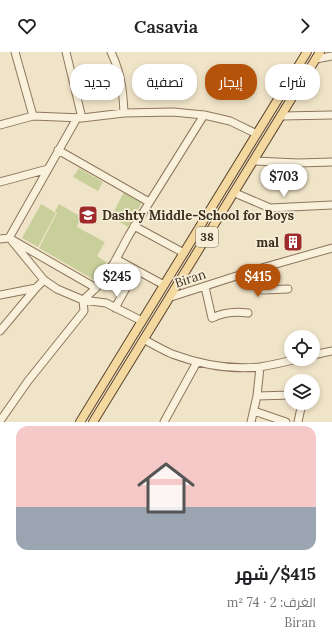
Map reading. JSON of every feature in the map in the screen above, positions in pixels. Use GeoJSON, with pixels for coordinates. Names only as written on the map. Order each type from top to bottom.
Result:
{"type":"FeatureCollection","features":[{"type":"Feature","properties":{"kind":"main road","name":"38"},"geometry":{"type":"LineString","coordinates":[[80,422],[307,52]]}},
{"type":"Feature","properties":{"kind":"main road","name":"38"},"geometry":{"type":"LineString","coordinates":[[93,422],[255,161],[318,55]]}},
{"type":"Feature","properties":{"kind":"main road"},"geometry":{"type":"LineString","coordinates":[[173,270],[177,268],[180,269],[183,275]]}},
{"type":"Feature","properties":{"kind":"street"},"geometry":{"type":"LineString","coordinates":[[15,52],[33,116]]}},
{"type":"Feature","properties":{"kind":"street"},"geometry":{"type":"LineString","coordinates":[[9,238],[58,150],[80,118],[66,52]]}},
{"type":"Feature","properties":{"kind":"street"},"geometry":{"type":"LineString","coordinates":[[111,52],[122,87],[124,113]]}},
{"type":"Feature","properties":{"kind":"street"},"geometry":{"type":"LineString","coordinates":[[318,55],[332,56]]}},
{"type":"Feature","properties":{"kind":"street"},"geometry":{"type":"LineString","coordinates":[[0,125],[33,116],[80,118],[124,113],[173,112],[204,114],[230,121],[257,134]]}},
{"type":"Feature","properties":{"kind":"street"},"geometry":{"type":"LineString","coordinates":[[83,300],[96,288],[116,259],[134,226],[204,114]]}},
{"type":"Feature","properties":{"kind":"street"},"geometry":{"type":"LineString","coordinates":[[282,116],[332,115]]}},
{"type":"Feature","properties":{"kind":"street"},"geometry":{"type":"LineString","coordinates":[[58,150],[149,202]]}},
{"type":"Feature","properties":{"kind":"street"},"geometry":{"type":"LineString","coordinates":[[255,161],[298,163],[332,162]]}},
{"type":"Feature","properties":{"kind":"street"},"geometry":{"type":"LineString","coordinates":[[0,182],[48,169]]}},
{"type":"Feature","properties":{"kind":"street"},"geometry":{"type":"LineString","coordinates":[[235,193],[270,208],[332,205]]}},
{"type":"Feature","properties":{"kind":"street"},"geometry":{"type":"LineString","coordinates":[[134,226],[184,253]]}},
{"type":"Feature","properties":{"kind":"street"},"geometry":{"type":"LineString","coordinates":[[9,238],[44,280],[57,289],[83,300],[106,304],[142,321]]}},
{"type":"Feature","properties":{"kind":"street"},"geometry":{"type":"LineString","coordinates":[[0,239],[9,238],[96,288]]}},
{"type":"Feature","properties":{"kind":"street","name":"Biran"},"geometry":{"type":"LineString","coordinates":[[170,297],[332,248]]}},
{"type":"Feature","properties":{"kind":"street"},"geometry":{"type":"LineString","coordinates":[[116,259],[164,285]]}},
{"type":"Feature","properties":{"kind":"street"},"geometry":{"type":"LineString","coordinates":[[115,308],[136,270]]}},
{"type":"Feature","properties":{"kind":"street"},"geometry":{"type":"LineString","coordinates":[[256,270],[260,288],[263,290],[288,289]]}},
{"type":"Feature","properties":{"kind":"street"},"geometry":{"type":"LineString","coordinates":[[0,331],[44,280]]}},
{"type":"Feature","properties":{"kind":"street"},"geometry":{"type":"LineString","coordinates":[[205,287],[212,318],[222,313],[238,311],[248,313]]}},
{"type":"Feature","properties":{"kind":"street"},"geometry":{"type":"LineString","coordinates":[[0,295],[36,288]]}},
{"type":"Feature","properties":{"kind":"street"},"geometry":{"type":"LineString","coordinates":[[0,421],[28,382],[84,311],[83,300]]}},
{"type":"Feature","properties":{"kind":"street"},"geometry":{"type":"LineString","coordinates":[[145,340],[171,353],[197,362],[242,368],[260,367],[284,362]]}},
{"type":"Feature","properties":{"kind":"street"},"geometry":{"type":"LineString","coordinates":[[320,354],[332,351]]}},
{"type":"Feature","properties":{"kind":"street"},"geometry":{"type":"LineString","coordinates":[[164,422],[197,362]]}},
{"type":"Feature","properties":{"kind":"street"},"geometry":{"type":"LineString","coordinates":[[251,422],[257,396],[260,367]]}},
{"type":"Feature","properties":{"kind":"street"},"geometry":{"type":"LineString","coordinates":[[257,396],[284,395]]}},
{"type":"Feature","properties":{"kind":"street"},"geometry":{"type":"LineString","coordinates":[[298,422],[301,410]]}},
{"type":"Feature","properties":{"kind":"street"},"geometry":{"type":"LineString","coordinates":[[254,411],[286,422]]}},
{"type":"Feature","properties":{"kind":"green space"},"geometry":{"type":"Polygon","coordinates":[[[79,168],[103,182],[98,191],[73,177],[79,168]]]}},
{"type":"Feature","properties":{"kind":"green space"},"geometry":{"type":"Polygon","coordinates":[[[124,192],[142,202],[128,227],[111,217],[124,192]]]}},
{"type":"Feature","properties":{"kind":"green space"},"geometry":{"type":"Polygon","coordinates":[[[41,204],[56,213],[38,247],[22,238],[41,204]]]}},
{"type":"Feature","properties":{"kind":"green space"},"geometry":{"type":"Polygon","coordinates":[[[59,204],[78,215],[79,221],[77,227],[105,242],[97,256],[106,262],[96,281],[39,248],[57,213],[55,211],[59,204]]]}},
{"type":"Feature","properties":{"kind":"place","name":"Dashty Middle-School for Boys"},"geometry":{"type":"Point","coordinates":[88,215]}},
{"type":"Feature","properties":{"kind":"place","name":"mal"},"geometry":{"type":"Point","coordinates":[293,242]}}]}
